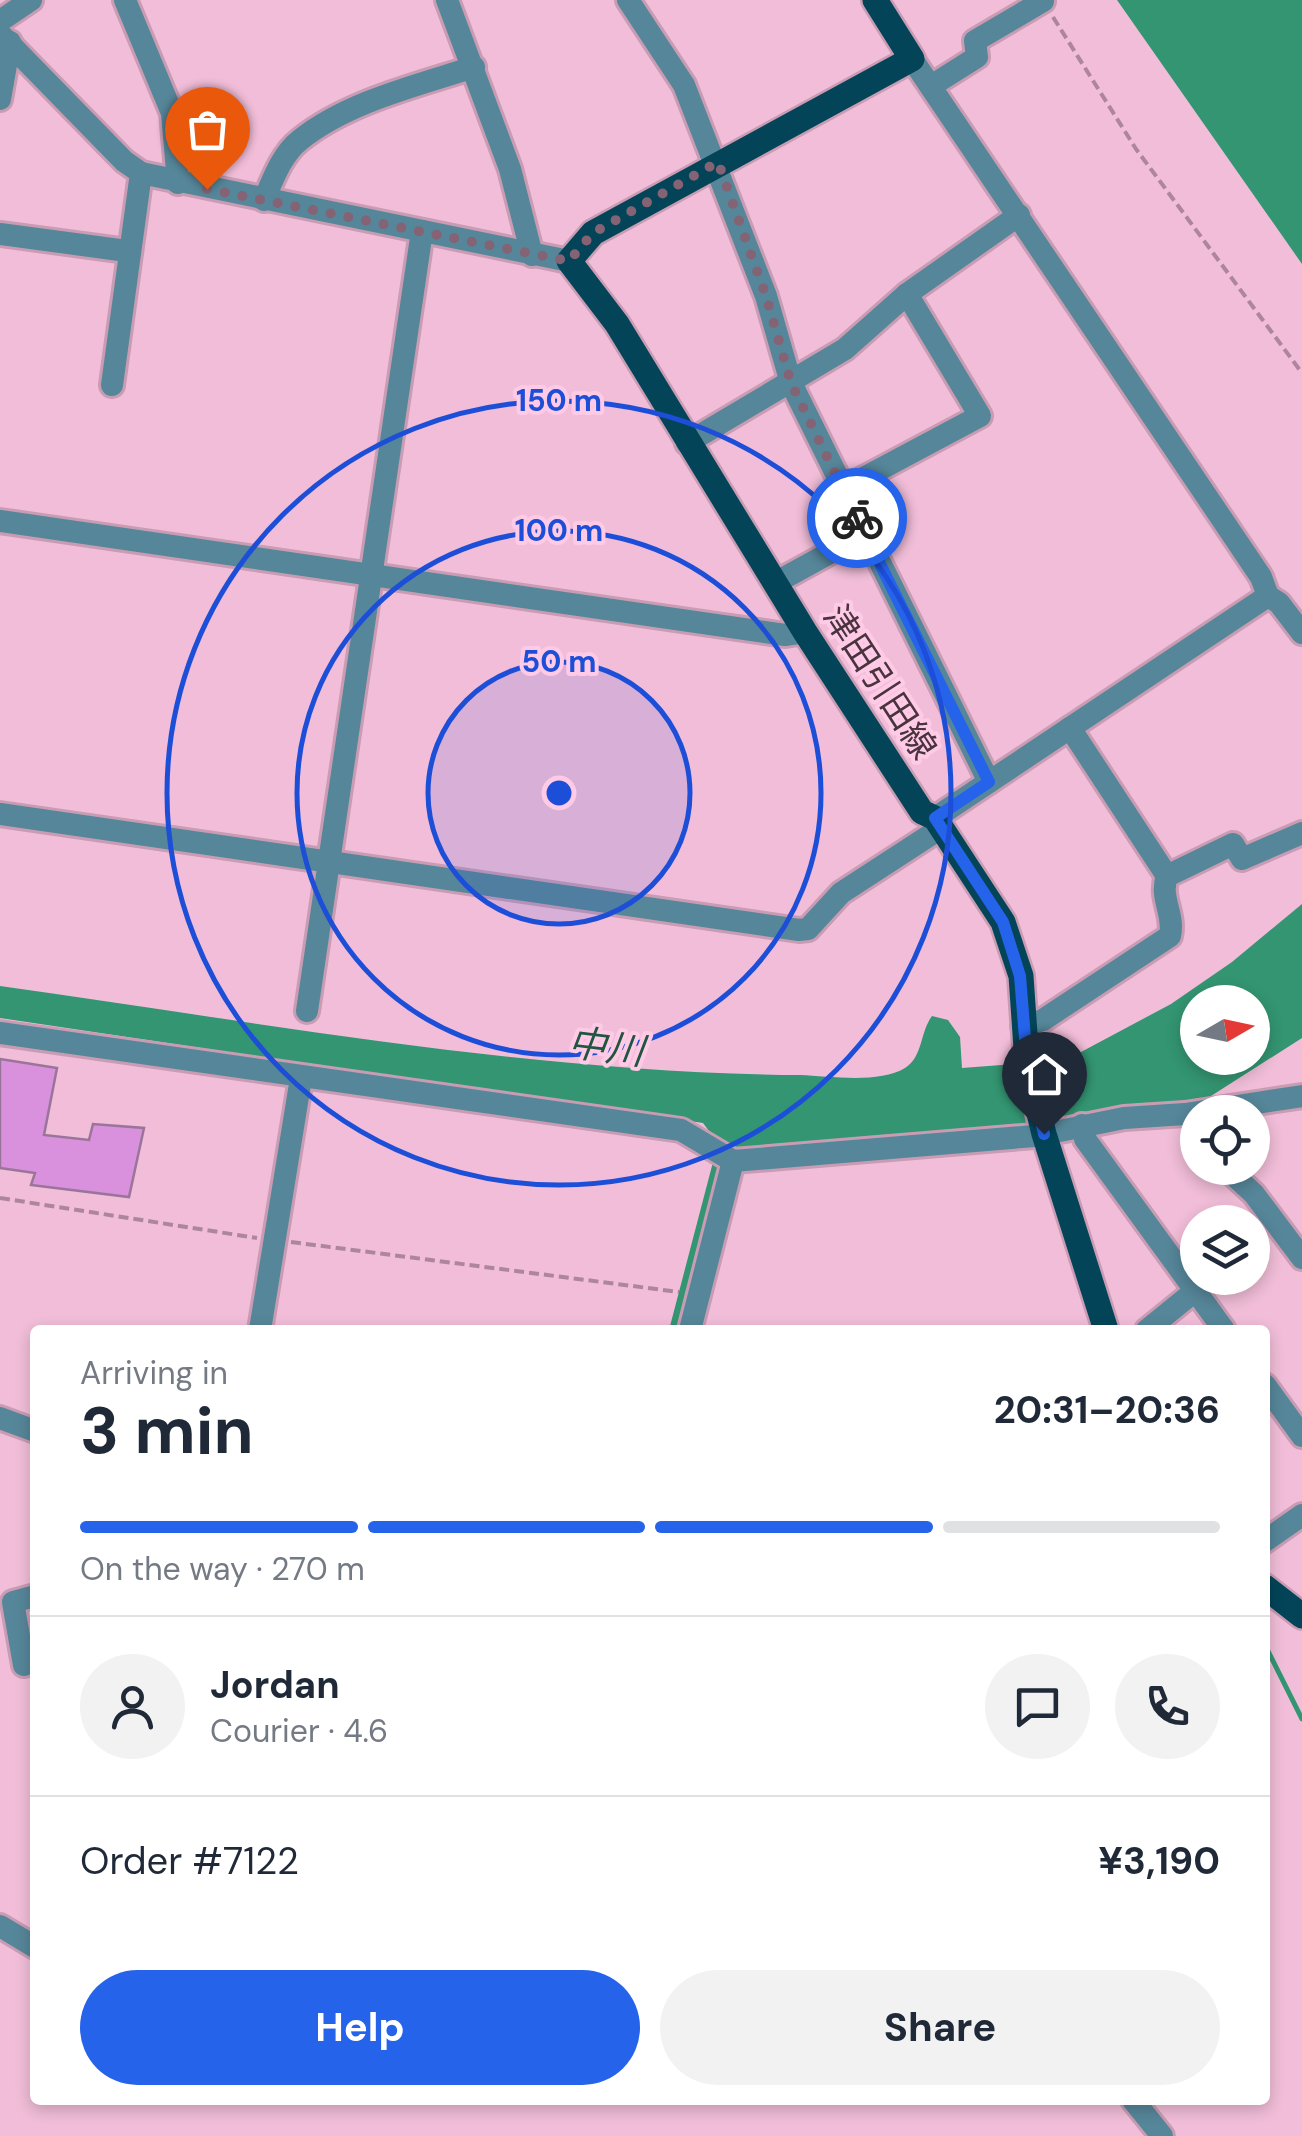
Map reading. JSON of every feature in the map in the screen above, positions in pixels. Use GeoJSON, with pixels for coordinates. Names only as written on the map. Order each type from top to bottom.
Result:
{"type":"FeatureCollection","features":[{"type":"Feature","properties":{"kind":"main road"},"geometry":{"type":"LineString","coordinates":[[569,261],[593,233],[912,59],[875,0]]}},
{"type":"Feature","properties":{"kind":"main road","name":"津田引田線"},"geometry":{"type":"LineString","coordinates":[[569,261],[618,324],[804,632],[922,812],[938,823],[1003,922],[1020,976],[1027,1063],[1043,1130],[1104,1325]]}},
{"type":"Feature","properties":{"kind":"main road"},"geometry":{"type":"LineString","coordinates":[[1270,1591],[1302,1616]]}},
{"type":"Feature","properties":{"kind":"street"},"geometry":{"type":"LineString","coordinates":[[0,99],[3,32],[32,0]]}},
{"type":"Feature","properties":{"kind":"street"},"geometry":{"type":"LineString","coordinates":[[124,0],[172,113],[178,183]]}},
{"type":"Feature","properties":{"kind":"street"},"geometry":{"type":"LineString","coordinates":[[448,0],[510,169],[532,254]]}},
{"type":"Feature","properties":{"kind":"street"},"geometry":{"type":"LineString","coordinates":[[628,0],[684,85],[718,162],[766,296],[791,383],[989,782]]}},
{"type":"Feature","properties":{"kind":"street"},"geometry":{"type":"LineString","coordinates":[[931,86],[977,57],[975,41],[1043,1]]}},
{"type":"Feature","properties":{"kind":"street"},"geometry":{"type":"LineString","coordinates":[[3,32],[124,162],[140,173],[569,261]]}},
{"type":"Feature","properties":{"kind":"street"},"geometry":{"type":"LineString","coordinates":[[912,59],[1261,577],[1268,596],[1279,603],[1302,633]]}},
{"type":"Feature","properties":{"kind":"street"},"geometry":{"type":"LineString","coordinates":[[264,200],[280,165],[299,140],[402,90],[474,67]]}},
{"type":"Feature","properties":{"kind":"street"},"geometry":{"type":"LineString","coordinates":[[112,384],[126,251],[140,173]]}},
{"type":"Feature","properties":{"kind":"street"},"geometry":{"type":"LineString","coordinates":[[687,443],[845,350],[907,294],[1019,215]]}},
{"type":"Feature","properties":{"kind":"street"},"geometry":{"type":"LineString","coordinates":[[307,1012],[422,231]]}},
{"type":"Feature","properties":{"kind":"street"},"geometry":{"type":"LineString","coordinates":[[0,234],[126,251]]}},
{"type":"Feature","properties":{"kind":"street"},"geometry":{"type":"LineString","coordinates":[[842,489],[980,416],[907,294]]}},
{"type":"Feature","properties":{"kind":"street"},"geometry":{"type":"LineString","coordinates":[[0,522],[784,635],[804,632]]}},
{"type":"Feature","properties":{"kind":"street"},"geometry":{"type":"LineString","coordinates":[[776,583],[864,534]]}},
{"type":"Feature","properties":{"kind":"street"},"geometry":{"type":"LineString","coordinates":[[0,814],[808,929],[841,893],[989,782],[1268,596]]}},
{"type":"Feature","properties":{"kind":"street"},"geometry":{"type":"LineString","coordinates":[[1070,728],[1167,876]]}},
{"type":"Feature","properties":{"kind":"street"},"geometry":{"type":"LineString","coordinates":[[1023,1026],[1043,1020],[1170,936],[1172,928],[1162,890],[1167,876],[1233,844],[1242,859],[1302,832]]}},
{"type":"Feature","properties":{"kind":"street"},"geometry":{"type":"LineString","coordinates":[[0,1033],[681,1130],[733,1162],[1082,1125],[1180,1122]]}},
{"type":"Feature","properties":{"kind":"street"},"geometry":{"type":"LineString","coordinates":[[261,1325],[302,1078]]}},
{"type":"Feature","properties":{"kind":"street"},"geometry":{"type":"LineString","coordinates":[[1270,1103],[1302,1096]]}},
{"type":"Feature","properties":{"kind":"street"},"geometry":{"type":"LineString","coordinates":[[1082,1125],[1085,1138],[1180,1270]]}},
{"type":"Feature","properties":{"kind":"street"},"geometry":{"type":"LineString","coordinates":[[691,1325],[733,1162]]}},
{"type":"Feature","properties":{"kind":"street"},"geometry":{"type":"LineString","coordinates":[[1244,1185],[1302,1258]]}},
{"type":"Feature","properties":{"kind":"street"},"geometry":{"type":"LineString","coordinates":[[1152,1325],[1190,1295]]}},
{"type":"Feature","properties":{"kind":"street"},"geometry":{"type":"LineString","coordinates":[[1198,1295],[1220,1325]]}},
{"type":"Feature","properties":{"kind":"street"},"geometry":{"type":"LineString","coordinates":[[1270,1392],[1302,1436]]}},
{"type":"Feature","properties":{"kind":"street"},"geometry":{"type":"LineString","coordinates":[[0,1418],[30,1429]]}},
{"type":"Feature","properties":{"kind":"street"},"geometry":{"type":"LineString","coordinates":[[1270,1537],[1302,1515]]}},
{"type":"Feature","properties":{"kind":"street"},"geometry":{"type":"LineString","coordinates":[[24,1665],[13,1602],[30,1597]]}},
{"type":"Feature","properties":{"kind":"street"},"geometry":{"type":"LineString","coordinates":[[0,1926],[30,1945]]}},
{"type":"Feature","properties":{"kind":"street"},"geometry":{"type":"LineString","coordinates":[[1137,2105],[1162,2136]]}},
{"type":"Feature","properties":{"kind":"path"},"geometry":{"type":"LineString","coordinates":[[1043,1],[1136,149],[1302,373]]}},
{"type":"Feature","properties":{"kind":"path"},"geometry":{"type":"LineString","coordinates":[[0,1198],[275,1240],[699,1295]]}},
{"type":"Feature","properties":{"kind":"shaded area"},"geometry":{"type":"Polygon","coordinates":[[[1117,0],[1302,0],[1302,264],[1117,0]]]}},
{"type":"Feature","properties":{"kind":"shaded area"},"geometry":{"type":"Polygon","coordinates":[[[1302,904],[1302,1038],[1270,1058],[1270,985],[1199,985],[1302,904]]]}},
{"type":"Feature","properties":{"kind":"shaded area"},"geometry":{"type":"Polygon","coordinates":[[[0,986],[398,1044],[699,1072],[882,1076],[911,1063],[932,1016],[948,1020],[960,1037],[962,1068],[1066,1060],[1180,998],[1180,1075],[1244,1075],[1213,1095],[1180,1095],[1177,1108],[1026,1129],[726,1148],[679,1325],[670,1325],[718,1143],[703,1123],[0,1018],[0,986]]]}},
{"type":"Feature","properties":{"kind":"building"},"geometry":{"type":"Polygon","coordinates":[[[0,1059],[57,1068],[44,1135],[89,1140],[93,1124],[144,1128],[129,1197],[31,1185],[35,1173],[0,1168],[0,1059]]]}},
{"type":"Feature","properties":{"kind":"waterway"},"geometry":{"type":"LineString","coordinates":[[1270,1655],[1302,1719]]}},
{"type":"Feature","properties":{"kind":"way so far"},"geometry":{"type":"LineString","coordinates":[[207,189],[569,261],[593,233],[718,162],[766,296],[791,383],[857,518]]}},
{"type":"Feature","properties":{"kind":"route"},"geometry":{"type":"LineString","coordinates":[[857,518],[989,782],[935,818],[1003,922],[1020,976],[1027,1063],[1044,1134]]}},
{"type":"Feature","properties":{"kind":"water label","name":"中川"},"geometry":{"type":"Point","coordinates":[606,1047]}}]}
